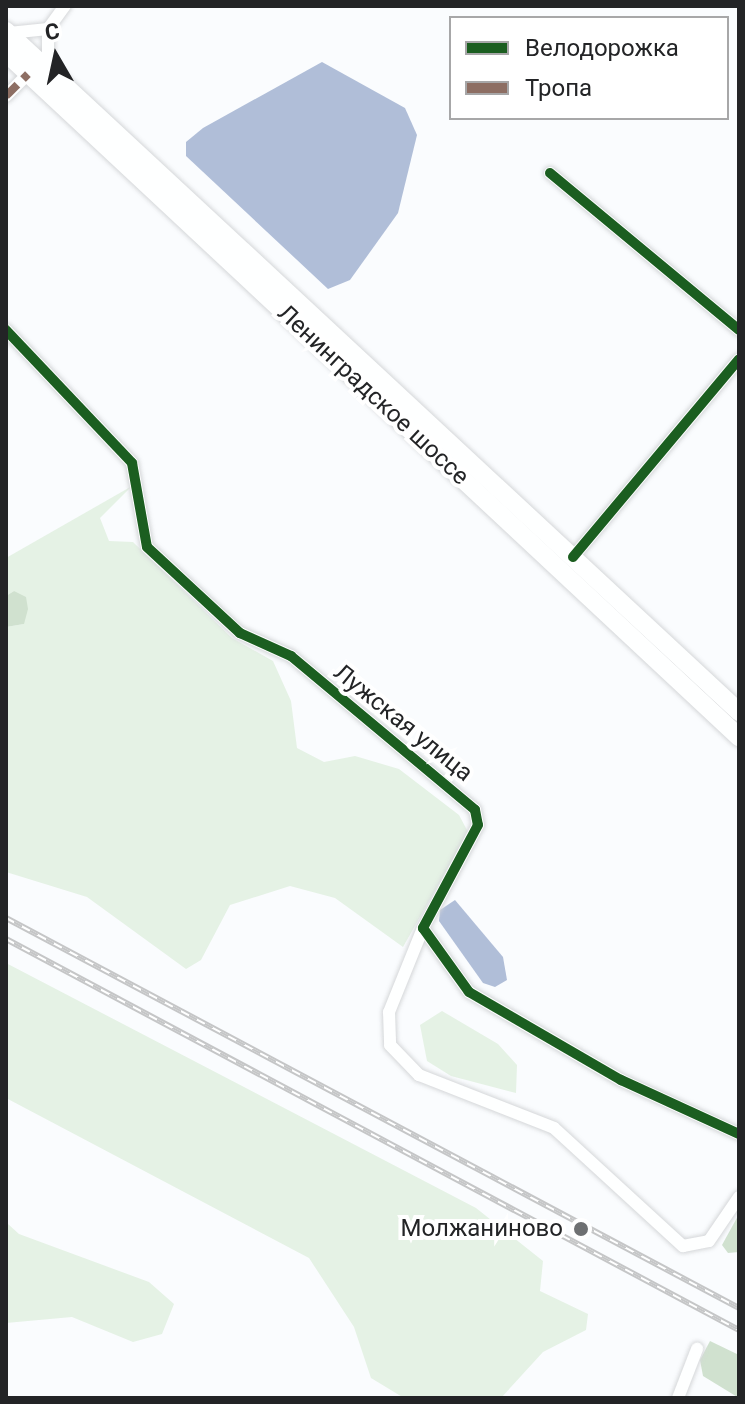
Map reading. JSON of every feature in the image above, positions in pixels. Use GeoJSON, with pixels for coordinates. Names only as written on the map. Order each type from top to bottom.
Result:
{"type":"FeatureCollection","features":[{"type":"Feature","properties":{"kind":"highway","name":"Ленинградское шоссе"},"geometry":{"type":"LineString","coordinates":[[7,32],[739,712]]}},
{"type":"Feature","properties":{"kind":"highway","name":"Ленинградское шоссе"},"geometry":{"type":"LineString","coordinates":[[6,53],[739,737]]}},
{"type":"Feature","properties":{"kind":"street"},"geometry":{"type":"LineString","coordinates":[[48,70],[48,29],[65,6]]}},
{"type":"Feature","properties":{"kind":"street"},"geometry":{"type":"LineString","coordinates":[[7,32],[48,29]]}},
{"type":"Feature","properties":{"kind":"street"},"geometry":{"type":"LineString","coordinates":[[6,96],[28,74]]}},
{"type":"Feature","properties":{"kind":"street"},"geometry":{"type":"LineString","coordinates":[[550,173],[739,330]]}},
{"type":"Feature","properties":{"kind":"street","name":"Лужская улица"},"geometry":{"type":"LineString","coordinates":[[6,330],[132,463],[147,547],[240,633],[291,656],[475,810],[478,825],[423,928],[389,1012],[390,1045],[419,1075],[554,1128],[683,1246],[709,1241],[739,1197]]}},
{"type":"Feature","properties":{"kind":"street"},"geometry":{"type":"LineString","coordinates":[[573,557],[739,359]]}},
{"type":"Feature","properties":{"kind":"street"},"geometry":{"type":"LineString","coordinates":[[423,928],[469,992],[621,1080],[739,1134]]}},
{"type":"Feature","properties":{"kind":"street"},"geometry":{"type":"LineString","coordinates":[[678,1398],[697,1349]]}},
{"type":"Feature","properties":{"kind":"green space"},"geometry":{"type":"Polygon","coordinates":[[[132,486],[100,518],[109,541],[133,542],[232,638],[273,661],[291,701],[297,748],[324,762],[355,756],[399,769],[459,815],[468,832],[403,947],[335,898],[290,886],[230,905],[201,960],[186,969],[87,897],[6,872],[6,627],[24,624],[14,591],[6,596],[6,558],[132,486]]]}},
{"type":"Feature","properties":{"kind":"green space"},"geometry":{"type":"Polygon","coordinates":[[[14,591],[26,597],[28,609],[24,624],[6,627],[6,596],[14,591]]]}},
{"type":"Feature","properties":{"kind":"green space"},"geometry":{"type":"Polygon","coordinates":[[[6,963],[476,1208],[543,1261],[540,1291],[588,1314],[586,1330],[543,1352],[501,1398],[404,1398],[371,1378],[354,1327],[309,1258],[6,1098],[6,963]]]}},
{"type":"Feature","properties":{"kind":"green space"},"geometry":{"type":"Polygon","coordinates":[[[442,1011],[498,1044],[517,1065],[516,1093],[451,1076],[427,1061],[420,1025],[442,1011]]]}},
{"type":"Feature","properties":{"kind":"green space"},"geometry":{"type":"Polygon","coordinates":[[[6,1201],[8,1224],[19,1234],[149,1282],[174,1304],[162,1334],[133,1342],[72,1317],[6,1323],[6,1201]]]}},
{"type":"Feature","properties":{"kind":"green space"},"geometry":{"type":"Polygon","coordinates":[[[739,1214],[739,1252],[728,1253],[722,1245],[739,1214]]]}},
{"type":"Feature","properties":{"kind":"green space"},"geometry":{"type":"Polygon","coordinates":[[[710,1341],[739,1355],[739,1398],[703,1376],[700,1360],[710,1341]]]}},
{"type":"Feature","properties":{"kind":"water"},"geometry":{"type":"Polygon","coordinates":[[[322,62],[405,108],[417,135],[398,213],[350,280],[328,289],[186,156],[186,142],[203,128],[322,62]]]}},
{"type":"Feature","properties":{"kind":"water"},"geometry":{"type":"Polygon","coordinates":[[[455,900],[503,957],[507,980],[495,987],[483,983],[439,921],[440,910],[455,900]]]}},
{"type":"Feature","properties":{"kind":"railway"},"geometry":{"type":"LineString","coordinates":[[6,918],[739,1308]]}},
{"type":"Feature","properties":{"kind":"railway"},"geometry":{"type":"LineString","coordinates":[[6,939],[739,1330]]}},
{"type":"Feature","properties":{"kind":"marked path"},"geometry":{"type":"LineString","coordinates":[[6,96],[28,74]]}},
{"type":"Feature","properties":{"kind":"cycle path"},"geometry":{"type":"LineString","coordinates":[[550,173],[739,330]]}},
{"type":"Feature","properties":{"kind":"cycle path"},"geometry":{"type":"LineString","coordinates":[[6,330],[132,463],[147,547],[240,633],[291,656],[475,810],[478,825],[423,928],[469,992],[621,1080],[739,1134]]}},
{"type":"Feature","properties":{"kind":"cycle path"},"geometry":{"type":"LineString","coordinates":[[573,557],[739,359]]}},
{"type":"Feature","properties":{"kind":"place","name":"Молжаниново"},"geometry":{"type":"Point","coordinates":[581,1229]}}]}
